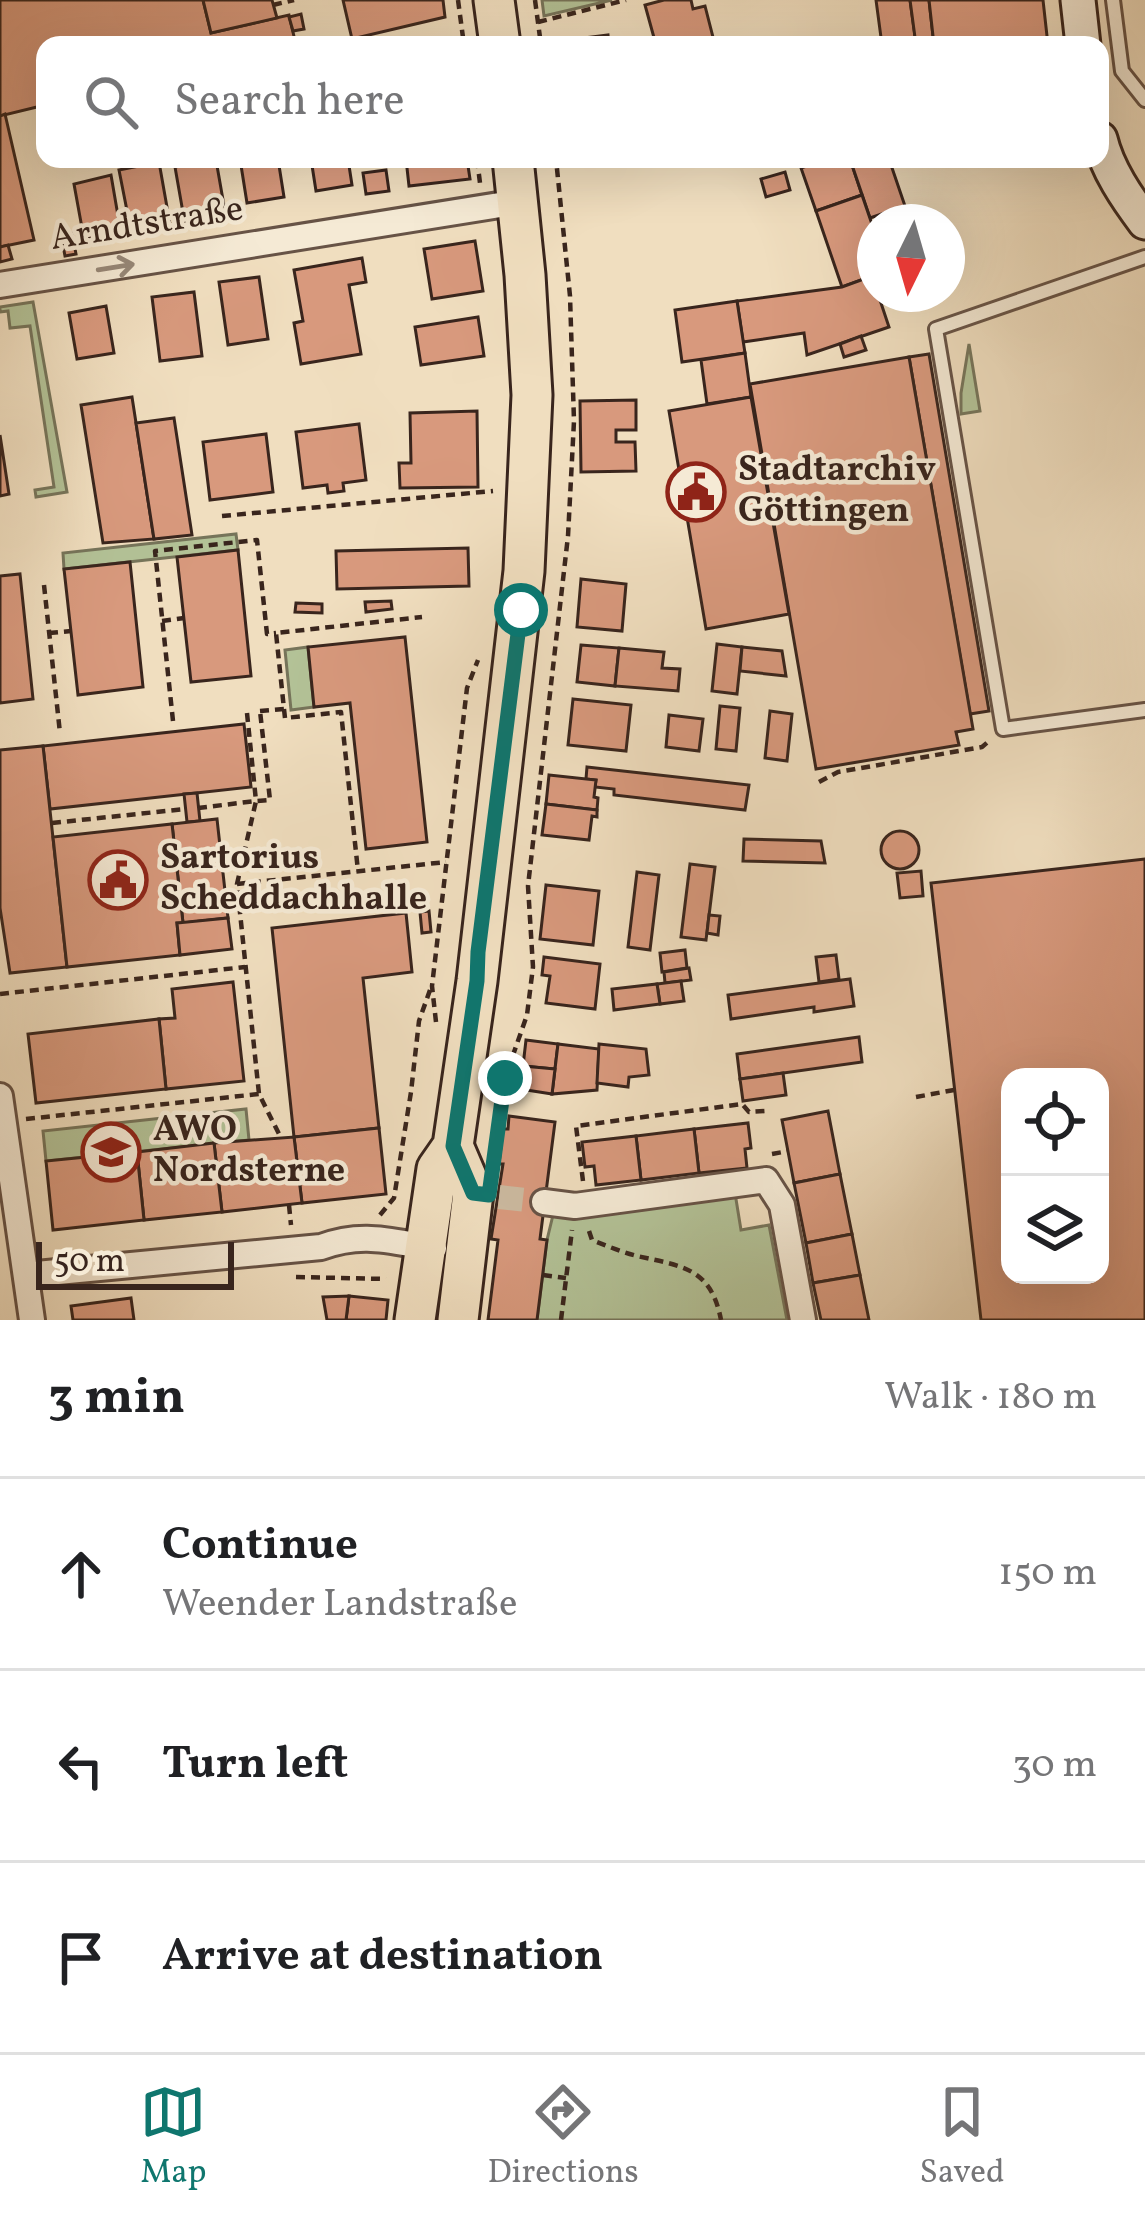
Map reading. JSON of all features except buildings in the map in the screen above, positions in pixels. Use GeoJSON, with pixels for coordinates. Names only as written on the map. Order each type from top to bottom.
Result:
{"type":"FeatureCollection","features":[{"type":"Feature","properties":{"kind":"main road"},"geometry":{"type":"LineString","coordinates":[[494,0],[499,36]]}},
{"type":"Feature","properties":{"kind":"main road"},"geometry":{"type":"LineString","coordinates":[[415,1320],[415,1245],[437,1169],[453,1146],[514,682],[529,491],[530,359],[500,204],[510,168]]}},
{"type":"Feature","properties":{"kind":"main road"},"geometry":{"type":"LineString","coordinates":[[453,1146],[487,1195],[466,1252],[458,1320]]}},
{"type":"Feature","properties":{"kind":"street"},"geometry":{"type":"LineString","coordinates":[[1078,0],[1082,36]]}},
{"type":"Feature","properties":{"kind":"street"},"geometry":{"type":"LineString","coordinates":[[1109,163],[1145,222]]}},
{"type":"Feature","properties":{"kind":"street","name":"Arndtstraße"},"geometry":{"type":"LineString","coordinates":[[0,285],[500,204]]}},
{"type":"Feature","properties":{"kind":"street"},"geometry":{"type":"LineString","coordinates":[[2,1108],[32,1320]]}},
{"type":"Feature","properties":{"kind":"street"},"geometry":{"type":"LineString","coordinates":[[544,1202],[580,1206],[766,1180],[782,1204],[803,1320]]}},
{"type":"Feature","properties":{"kind":"street"},"geometry":{"type":"LineString","coordinates":[[26,1275],[376,1237],[466,1252]]}},
{"type":"Feature","properties":{"kind":"lane"},"geometry":{"type":"LineString","coordinates":[[1113,0],[1122,71],[1145,100]]}},
{"type":"Feature","properties":{"kind":"lane"},"geometry":{"type":"LineString","coordinates":[[1145,257],[936,329],[1003,729],[1145,710]]}},
{"type":"Feature","properties":{"kind":"path"},"geometry":{"type":"LineString","coordinates":[[273,5],[294,0]]}},
{"type":"Feature","properties":{"kind":"path"},"geometry":{"type":"LineString","coordinates":[[458,0],[463,36]]}},
{"type":"Feature","properties":{"kind":"path"},"geometry":{"type":"LineString","coordinates":[[535,0],[540,36]]}},
{"type":"Feature","properties":{"kind":"path"},"geometry":{"type":"LineString","coordinates":[[538,22],[626,0]]}},
{"type":"Feature","properties":{"kind":"path"},"geometry":{"type":"LineString","coordinates":[[482,168],[500,204]]}},
{"type":"Feature","properties":{"kind":"path"},"geometry":{"type":"LineString","coordinates":[[222,516],[529,491]]}},
{"type":"Feature","properties":{"kind":"path"},"geometry":{"type":"LineString","coordinates":[[173,721],[154,551],[257,540],[267,634],[422,617]]}},
{"type":"Feature","properties":{"kind":"path"},"geometry":{"type":"LineString","coordinates":[[44,585],[60,733]]}},
{"type":"Feature","properties":{"kind":"path"},"geometry":{"type":"LineString","coordinates":[[162,621],[184,618]]}},
{"type":"Feature","properties":{"kind":"path"},"geometry":{"type":"LineString","coordinates":[[49,633],[71,631]]}},
{"type":"Feature","properties":{"kind":"path"},"geometry":{"type":"LineString","coordinates":[[276,633],[285,718],[341,712],[358,871]]}},
{"type":"Feature","properties":{"kind":"path"},"geometry":{"type":"LineString","coordinates":[[436,1029],[432,986],[467,688],[485,645]]}},
{"type":"Feature","properties":{"kind":"path"},"geometry":{"type":"LineString","coordinates":[[198,808],[270,800],[260,711],[284,709]]}},
{"type":"Feature","properties":{"kind":"path"},"geometry":{"type":"LineString","coordinates":[[247,713],[256,801],[237,884],[259,1094],[281,1138]]}},
{"type":"Feature","properties":{"kind":"path"},"geometry":{"type":"LineString","coordinates":[[819,782],[838,772],[982,748],[1003,729]]}},
{"type":"Feature","properties":{"kind":"path"},"geometry":{"type":"LineString","coordinates":[[52,824],[185,809]]}},
{"type":"Feature","properties":{"kind":"path"},"geometry":{"type":"LineString","coordinates":[[487,1195],[505,1078],[527,1015],[533,967],[528,886],[534,839]]}},
{"type":"Feature","properties":{"kind":"path"},"geometry":{"type":"LineString","coordinates":[[237,884],[446,862]]}},
{"type":"Feature","properties":{"kind":"path"},"geometry":{"type":"LineString","coordinates":[[0,994],[245,968]]}},
{"type":"Feature","properties":{"kind":"path"},"geometry":{"type":"LineString","coordinates":[[394,1198],[419,1021],[432,986]]}},
{"type":"Feature","properties":{"kind":"path"},"geometry":{"type":"LineString","coordinates":[[916,1097],[954,1090]]}},
{"type":"Feature","properties":{"kind":"path"},"geometry":{"type":"LineString","coordinates":[[2,1108],[259,1094]]}},
{"type":"Feature","properties":{"kind":"path"},"geometry":{"type":"LineString","coordinates":[[561,1320],[580,1206],[576,1126],[742,1104],[749,1112],[766,1111]]}},
{"type":"Feature","properties":{"kind":"path"},"geometry":{"type":"LineString","coordinates":[[772,1154],[788,1151]]}},
{"type":"Feature","properties":{"kind":"path"},"geometry":{"type":"LineString","coordinates":[[580,1206],[592,1240],[685,1267],[706,1284],[721,1320]]}},
{"type":"Feature","properties":{"kind":"path"},"geometry":{"type":"LineString","coordinates":[[543,1275],[566,1278]]}},
{"type":"Feature","properties":{"kind":"green space"},"geometry":{"type":"Polygon","coordinates":[[[542,0],[612,0],[544,16],[542,0]]]}},
{"type":"Feature","properties":{"kind":"green space"},"geometry":{"type":"Polygon","coordinates":[[[33,302],[67,492],[36,497],[35,490],[54,487],[30,326],[10,328],[8,311],[0,312],[0,307],[33,302]]]}},
{"type":"Feature","properties":{"kind":"green space"},"geometry":{"type":"Polygon","coordinates":[[[969,344],[980,411],[961,414],[961,393],[969,344]]]}},
{"type":"Feature","properties":{"kind":"green space"},"geometry":{"type":"Polygon","coordinates":[[[236,534],[238,550],[64,569],[63,553],[236,534]]]}},
{"type":"Feature","properties":{"kind":"green space"},"geometry":{"type":"Polygon","coordinates":[[[308,647],[314,707],[291,710],[285,650],[308,647]]]}},
{"type":"Feature","properties":{"kind":"green space"},"geometry":{"type":"Polygon","coordinates":[[[246,1109],[249,1140],[46,1161],[43,1131],[246,1109]]]}},
{"type":"Feature","properties":{"kind":"green space"},"geometry":{"type":"Polygon","coordinates":[[[735,1193],[741,1230],[769,1225],[787,1320],[537,1320],[553,1215],[735,1193]]]}},
{"type":"Feature","properties":{"kind":"tunnel"},"geometry":{"type":"LineString","coordinates":[[499,1197],[544,1202]]}},
{"type":"Feature","properties":{"kind":"place","name":"Stadtarchiv Göttingen"},"geometry":{"type":"Point","coordinates":[696,492]}},
{"type":"Feature","properties":{"kind":"place","name":"Sartorius Scheddachhalle"},"geometry":{"type":"Point","coordinates":[118,880]}},
{"type":"Feature","properties":{"kind":"place","name":"AWO Nordsterne"},"geometry":{"type":"Point","coordinates":[111,1152]}},
{"type":"Feature","properties":{"kind":"route"},"geometry":{"type":"LineString","coordinates":[[505,1078],[489,1195],[473,1193],[453,1146],[521,610]]}}]}
